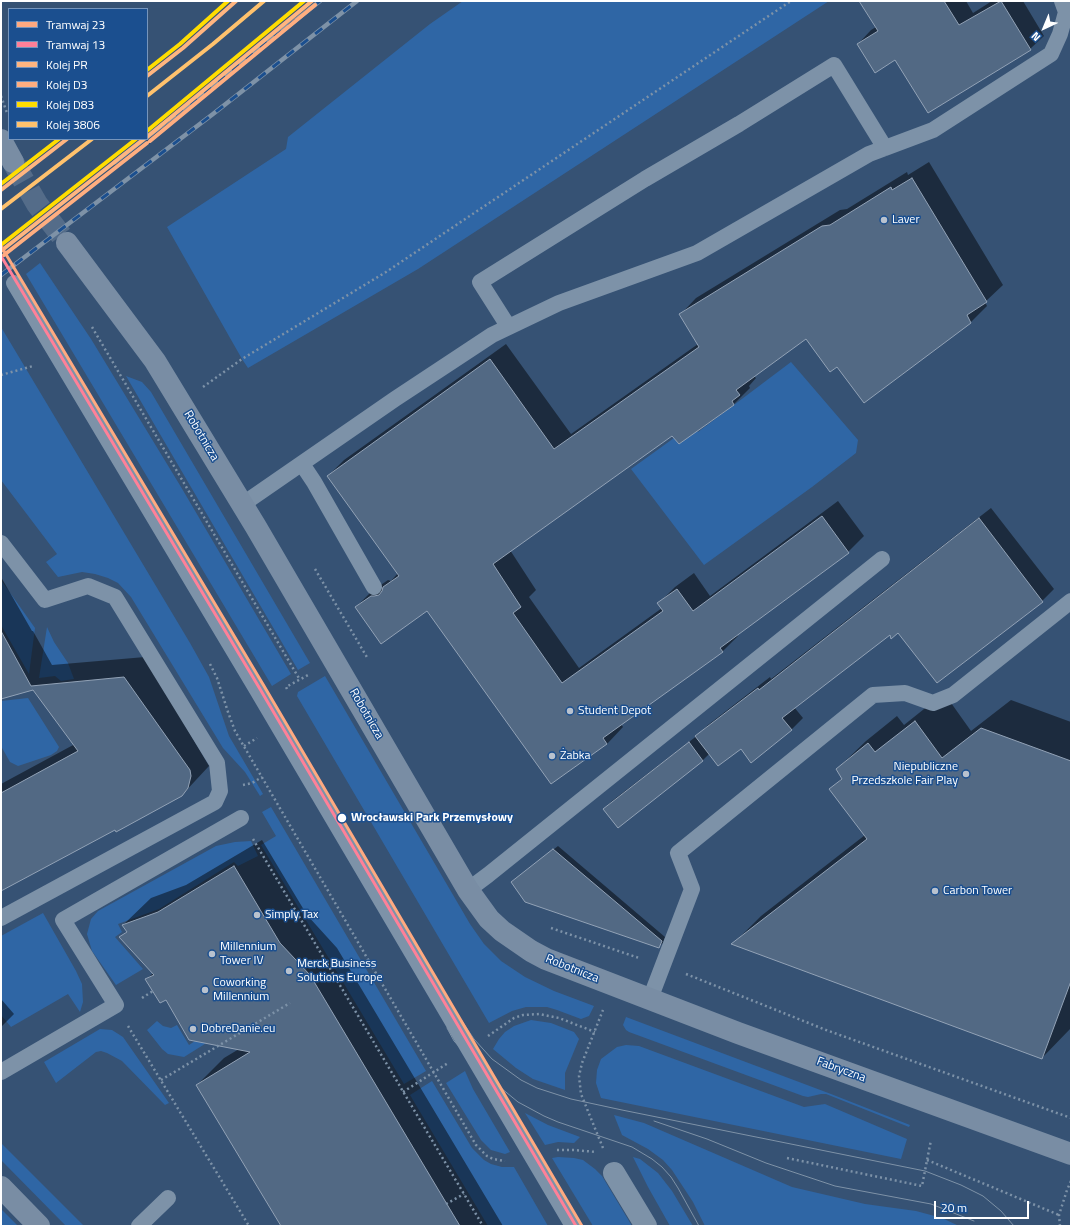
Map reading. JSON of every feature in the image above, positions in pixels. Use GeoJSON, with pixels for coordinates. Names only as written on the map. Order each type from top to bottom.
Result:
{"type":"FeatureCollection","features":[{"type":"Feature","properties":{"kind":"street"},"geometry":{"type":"LineString","coordinates":[[1,140],[13,162]]}},
{"type":"Feature","properties":{"kind":"street","name":"Robotnicza"},"geometry":{"type":"LineString","coordinates":[[67,243],[155,361],[181,402],[243,504],[468,890],[489,919],[502,931],[526,948],[546,959],[613,985]]}},
{"type":"Feature","properties":{"kind":"street","name":"Fabryczna"},"geometry":{"type":"LineString","coordinates":[[613,985],[738,1033],[1071,1154]]}},
{"type":"Feature","properties":{"kind":"street"},"geometry":{"type":"LineString","coordinates":[[614,1173],[646,1226]]}},
{"type":"Feature","properties":{"kind":"street"},"geometry":{"type":"LineString","coordinates":[[1,1187],[39,1226]]}},
{"type":"Feature","properties":{"kind":"lane"},"geometry":{"type":"LineString","coordinates":[[243,504],[401,395],[508,326],[559,303],[697,253],[869,154],[933,130],[1051,54],[1060,34],[1066,12],[1062,1]]}},
{"type":"Feature","properties":{"kind":"lane"},"geometry":{"type":"LineString","coordinates":[[508,326],[480,282],[645,179],[739,124],[834,64],[885,148]]}},
{"type":"Feature","properties":{"kind":"lane"},"geometry":{"type":"LineString","coordinates":[[14,283],[258,690],[573,1226]]}},
{"type":"Feature","properties":{"kind":"lane"},"geometry":{"type":"LineString","coordinates":[[302,464],[314,482],[374,587]]}},
{"type":"Feature","properties":{"kind":"lane"},"geometry":{"type":"LineString","coordinates":[[1,543],[45,600],[88,586],[115,597],[217,763],[220,791],[215,802],[1,918]]}},
{"type":"Feature","properties":{"kind":"lane"},"geometry":{"type":"LineString","coordinates":[[468,890],[882,559]]}},
{"type":"Feature","properties":{"kind":"lane"},"geometry":{"type":"LineString","coordinates":[[650,1000],[692,889],[678,853],[873,695],[905,693],[933,703],[953,695],[1071,602]]}},
{"type":"Feature","properties":{"kind":"lane"},"geometry":{"type":"LineString","coordinates":[[1,1072],[116,1005],[63,920],[241,818]]}},
{"type":"Feature","properties":{"kind":"lane"},"geometry":{"type":"LineString","coordinates":[[139,1226],[168,1198]]}},
{"type":"Feature","properties":{"kind":"path"},"geometry":{"type":"LineString","coordinates":[[181,402],[242,360],[386,272],[791,1]]}},
{"type":"Feature","properties":{"kind":"path"},"geometry":{"type":"LineString","coordinates":[[1,96],[8,114]]}},
{"type":"Feature","properties":{"kind":"path"},"geometry":{"type":"LineString","coordinates":[[90,323],[300,680]]}},
{"type":"Feature","properties":{"kind":"path"},"geometry":{"type":"LineString","coordinates":[[29,360],[36,372]]}},
{"type":"Feature","properties":{"kind":"path"},"geometry":{"type":"LineString","coordinates":[[1,375],[33,366]]}},
{"type":"Feature","properties":{"kind":"path"},"geometry":{"type":"LineString","coordinates":[[315,568],[371,665]]}},
{"type":"Feature","properties":{"kind":"path"},"geometry":{"type":"LineString","coordinates":[[290,694],[286,687],[360,645]]}},
{"type":"Feature","properties":{"kind":"path"},"geometry":{"type":"LineString","coordinates":[[209,662],[217,678],[235,732],[476,1145],[481,1151],[493,1159],[504,1161],[562,1150],[597,1153]]}},
{"type":"Feature","properties":{"kind":"path"},"geometry":{"type":"LineString","coordinates":[[241,818],[483,1226]]}},
{"type":"Feature","properties":{"kind":"path"},"geometry":{"type":"LineString","coordinates":[[545,926],[685,973],[826,1030],[1071,1118]]}},
{"type":"Feature","properties":{"kind":"path","name":"Robotnicza"},"geometry":{"type":"LineString","coordinates":[[605,1154],[581,1094],[579,1076],[582,1063],[613,985]]}},
{"type":"Feature","properties":{"kind":"path"},"geometry":{"type":"LineString","coordinates":[[142,998],[152,991]]}},
{"type":"Feature","properties":{"kind":"path"},"geometry":{"type":"LineString","coordinates":[[161,1080],[290,1003]]}},
{"type":"Feature","properties":{"kind":"path"},"geometry":{"type":"LineString","coordinates":[[116,1005],[249,1226]]}},
{"type":"Feature","properties":{"kind":"path"},"geometry":{"type":"LineString","coordinates":[[403,1092],[514,1018],[523,1015],[539,1014],[559,1018],[595,1032]]}},
{"type":"Feature","properties":{"kind":"path"},"geometry":{"type":"LineString","coordinates":[[486,1029],[489,1035]]}},
{"type":"Feature","properties":{"kind":"path"},"geometry":{"type":"LineString","coordinates":[[787,1158],[922,1186],[931,1140]]}},
{"type":"Feature","properties":{"kind":"path"},"geometry":{"type":"LineString","coordinates":[[927,1160],[1060,1215]]}},
{"type":"Feature","properties":{"kind":"path"},"geometry":{"type":"LineString","coordinates":[[1060,1226],[1060,1215],[1071,1181]]}},
{"type":"Feature","properties":{"kind":"path"},"geometry":{"type":"LineString","coordinates":[[446,1204],[464,1194]]}},
{"type":"Feature","properties":{"kind":"shaded area"},"geometry":{"type":"Polygon","coordinates":[[[463,1],[829,1],[418,269],[248,368],[167,227],[286,149],[288,137],[430,24],[463,1]]]}},
{"type":"Feature","properties":{"kind":"shaded area"},"geometry":{"type":"Polygon","coordinates":[[[40,263],[91,339],[181,487],[291,674],[272,686],[26,274],[40,263]]]}},
{"type":"Feature","properties":{"kind":"shaded area"},"geometry":{"type":"Polygon","coordinates":[[[1,327],[209,677],[229,736],[263,794],[260,796],[245,772],[223,748],[131,597],[118,583],[95,574],[82,572],[58,577],[46,562],[57,554],[1,480],[1,327]]]}},
{"type":"Feature","properties":{"kind":"shaded area"},"geometry":{"type":"Polygon","coordinates":[[[791,362],[858,440],[856,453],[812,487],[704,565],[631,469],[692,425],[698,432],[791,362]]]}},
{"type":"Feature","properties":{"kind":"shaded area"},"geometry":{"type":"Polygon","coordinates":[[[126,376],[142,382],[151,392],[310,663],[298,670],[126,376]]]}},
{"type":"Feature","properties":{"kind":"shaded area"},"geometry":{"type":"Polygon","coordinates":[[[1,580],[35,628],[29,674],[1,625],[1,580]]]}},
{"type":"Feature","properties":{"kind":"shaded area"},"geometry":{"type":"Polygon","coordinates":[[[47,627],[54,642],[68,663],[74,679],[61,681],[55,676],[39,678],[47,627]]]}},
{"type":"Feature","properties":{"kind":"shaded area"},"geometry":{"type":"Polygon","coordinates":[[[325,676],[470,924],[484,944],[501,961],[525,977],[554,991],[594,1006],[589,1016],[581,1019],[547,1007],[526,1007],[512,1011],[489,1023],[297,696],[298,692],[325,676]]]}},
{"type":"Feature","properties":{"kind":"shaded area"},"geometry":{"type":"Polygon","coordinates":[[[28,698],[59,747],[57,751],[51,755],[18,766],[10,762],[1,746],[1,701],[28,698]]]}},
{"type":"Feature","properties":{"kind":"shaded area"},"geometry":{"type":"Polygon","coordinates":[[[271,807],[426,1071],[404,1084],[261,845],[276,836],[262,812],[271,807]]]}},
{"type":"Feature","properties":{"kind":"shaded area"},"geometry":{"type":"Polygon","coordinates":[[[251,841],[258,856],[238,866],[234,862],[159,909],[118,924],[122,932],[115,937],[143,969],[116,985],[92,951],[87,934],[91,919],[98,911],[216,846],[235,842],[251,841]]]}},
{"type":"Feature","properties":{"kind":"shaded area"},"geometry":{"type":"Polygon","coordinates":[[[43,913],[82,984],[83,1002],[80,1012],[68,994],[11,1027],[1,1015],[1,936],[43,913]]]}},
{"type":"Feature","properties":{"kind":"shaded area"},"geometry":{"type":"Polygon","coordinates":[[[626,1017],[910,1125],[909,1127],[826,1094],[808,1097],[803,1096],[629,1032],[623,1025],[626,1017]]]}},
{"type":"Feature","properties":{"kind":"shaded area"},"geometry":{"type":"Polygon","coordinates":[[[531,1020],[551,1023],[574,1032],[579,1039],[565,1073],[565,1090],[533,1079],[516,1068],[493,1049],[505,1032],[514,1026],[531,1020]]]}},
{"type":"Feature","properties":{"kind":"shaded area"},"geometry":{"type":"Polygon","coordinates":[[[157,1021],[163,1026],[171,1028],[177,1025],[189,1045],[204,1035],[208,1042],[184,1057],[168,1054],[162,1049],[147,1030],[157,1021]]]}},
{"type":"Feature","properties":{"kind":"shaded area"},"geometry":{"type":"Polygon","coordinates":[[[100,1029],[112,1030],[123,1037],[169,1103],[165,1105],[122,1061],[101,1051],[96,1052],[56,1083],[44,1062],[100,1029]]]}},
{"type":"Feature","properties":{"kind":"shaded area"},"geometry":{"type":"Polygon","coordinates":[[[626,1045],[639,1046],[804,1107],[825,1104],[907,1139],[901,1159],[601,1098],[596,1083],[597,1070],[601,1059],[617,1047],[626,1045]]]}},
{"type":"Feature","properties":{"kind":"shaded area"},"geometry":{"type":"Polygon","coordinates":[[[465,1071],[473,1089],[510,1152],[505,1154],[491,1150],[481,1140],[446,1083],[465,1071]]]}},
{"type":"Feature","properties":{"kind":"shaded area"},"geometry":{"type":"Polygon","coordinates":[[[432,1081],[472,1148],[484,1160],[491,1164],[502,1167],[514,1167],[548,1226],[488,1226],[410,1095],[432,1081]]]}},
{"type":"Feature","properties":{"kind":"shaded area"},"geometry":{"type":"Polygon","coordinates":[[[525,1113],[548,1125],[580,1137],[574,1143],[558,1142],[545,1145],[525,1113]]]}},
{"type":"Feature","properties":{"kind":"shaded area"},"geometry":{"type":"Polygon","coordinates":[[[614,1115],[644,1123],[792,1187],[865,1204],[916,1211],[942,1218],[959,1226],[705,1226],[693,1202],[672,1170],[663,1160],[648,1149],[622,1135],[614,1115]]]}},
{"type":"Feature","properties":{"kind":"shaded area"},"geometry":{"type":"Polygon","coordinates":[[[1,1143],[84,1226],[66,1226],[1,1160],[1,1143]]]}},
{"type":"Feature","properties":{"kind":"shaded area"},"geometry":{"type":"Polygon","coordinates":[[[558,1157],[583,1160],[595,1169],[602,1176],[632,1226],[593,1226],[552,1158],[558,1157]]]}},
{"type":"Feature","properties":{"kind":"shaded area"},"geometry":{"type":"Polygon","coordinates":[[[633,1157],[640,1159],[658,1173],[672,1191],[693,1226],[670,1226],[633,1157]]]}},
{"type":"Feature","properties":{"kind":"shaded area"},"geometry":{"type":"Polygon","coordinates":[[[1,1209],[18,1226],[1,1226],[1,1209]]]}},
{"type":"Feature","properties":{"kind":"building"},"geometry":{"type":"Polygon","coordinates":[[[859,1],[944,1],[959,25],[1001,1],[1031,50],[928,113],[895,60],[875,73],[857,44],[878,31],[859,1]]]}},
{"type":"Feature","properties":{"kind":"building"},"geometry":{"type":"Polygon","coordinates":[[[912,178],[987,302],[967,315],[971,323],[864,403],[837,367],[830,372],[806,339],[736,390],[740,395],[732,401],[734,405],[679,444],[672,436],[493,564],[521,607],[513,613],[562,683],[663,611],[657,603],[677,589],[693,611],[822,516],[849,553],[720,648],[723,652],[603,738],[607,744],[551,784],[427,611],[381,644],[355,607],[371,596],[379,595],[383,587],[399,576],[327,476],[490,359],[554,449],[699,347],[679,314],[822,226],[830,225],[891,187],[892,190],[912,178]]]}},
{"type":"Feature","properties":{"kind":"building"},"geometry":{"type":"Polygon","coordinates":[[[979,518],[1043,602],[937,683],[898,633],[891,639],[890,635],[782,718],[792,730],[751,763],[741,749],[718,766],[695,736],[758,688],[759,690],[979,518]]]}},
{"type":"Feature","properties":{"kind":"building"},"geometry":{"type":"Polygon","coordinates":[[[1,631],[31,686],[124,677],[190,770],[191,776],[188,788],[182,796],[116,832],[115,830],[1,891],[1,793],[78,751],[33,690],[1,699],[1,631]]]}},
{"type":"Feature","properties":{"kind":"building","name":"Carbon Tower"},"geometry":{"type":"Polygon","coordinates":[[[915,721],[942,758],[981,728],[1071,761],[1071,981],[1042,1059],[731,944],[867,839],[829,789],[842,779],[836,769],[868,743],[875,752],[915,721]]]}},
{"type":"Feature","properties":{"kind":"building"},"geometry":{"type":"Polygon","coordinates":[[[689,742],[703,761],[618,828],[603,809],[689,742]]]}},
{"type":"Feature","properties":{"kind":"building"},"geometry":{"type":"Polygon","coordinates":[[[553,849],[662,941],[659,948],[525,902],[511,882],[553,849]]]}},
{"type":"Feature","properties":{"kind":"building"},"geometry":{"type":"Polygon","coordinates":[[[234,866],[280,943],[310,975],[460,1226],[281,1226],[196,1085],[250,1052],[189,1040],[166,1000],[160,1003],[145,979],[154,975],[119,937],[127,932],[122,925],[158,912],[234,866]]]}},
{"type":"Feature","properties":{"kind":"tunnel"},"geometry":{"type":"LineString","coordinates":[[13,162],[37,204],[67,243]]}},
{"type":"Feature","properties":{"kind":"tram line","name":"23"},"geometry":{"type":"LineString","coordinates":[[1,246],[264,686],[582,1226]]}},
{"type":"Feature","properties":{"kind":"tram line","name":"13"},"geometry":{"type":"LineString","coordinates":[[1,256],[260,689],[576,1226]]}},
{"type":"Feature","properties":{"kind":"tram line"},"geometry":{"type":"LineString","coordinates":[[460,1018],[474,1039],[492,1059],[521,1080],[537,1088],[571,1099],[622,1110],[925,1171],[961,1185],[983,1196],[1001,1211],[1014,1226]]}},
{"type":"Feature","properties":{"kind":"tram line"},"geometry":{"type":"LineString","coordinates":[[447,1028],[454,1041],[484,1074],[518,1102],[558,1122],[632,1147],[652,1159],[671,1177],[699,1226]]}},
{"type":"Feature","properties":{"kind":"tram line"},"geometry":{"type":"LineString","coordinates":[[654,1121],[707,1139],[766,1163],[835,1186],[931,1204],[974,1221]]}},
{"type":"Feature","properties":{"kind":"railway"},"geometry":{"type":"LineString","coordinates":[[148,136],[320,1]]}},
{"type":"Feature","properties":{"kind":"railway"},"geometry":{"type":"LineString","coordinates":[[1,275],[213,114],[357,1]]}},
{"type":"Feature","properties":{"kind":"railway"},"geometry":{"type":"LineString","coordinates":[[115,162],[143,140]]}},
{"type":"Feature","properties":{"kind":"rail line","name":"D83"},"geometry":{"type":"LineString","coordinates":[[148,69],[180,44],[228,1]]}},
{"type":"Feature","properties":{"kind":"rail line","name":"PR"},"geometry":{"type":"LineString","coordinates":[[148,75],[183,48],[236,1]]}},
{"type":"Feature","properties":{"kind":"rail line","name":"3806"},"geometry":{"type":"LineString","coordinates":[[148,95],[213,44],[264,1]]}},
{"type":"Feature","properties":{"kind":"rail line","name":"D83"},"geometry":{"type":"LineString","coordinates":[[148,130],[304,1]]}},
{"type":"Feature","properties":{"kind":"rail line","name":"PR"},"geometry":{"type":"LineString","coordinates":[[148,136],[312,1]]}},
{"type":"Feature","properties":{"kind":"rail line","name":"D3"},"geometry":{"type":"LineString","coordinates":[[150,141],[315,5]]}},
{"type":"Feature","properties":{"kind":"rail line","name":"D83"},"geometry":{"type":"LineString","coordinates":[[1,184],[58,140]]}},
{"type":"Feature","properties":{"kind":"rail line","name":"PR"},"geometry":{"type":"LineString","coordinates":[[1,190],[66,140]]}},
{"type":"Feature","properties":{"kind":"rail line","name":"3806"},"geometry":{"type":"LineString","coordinates":[[1,209],[91,140]]}},
{"type":"Feature","properties":{"kind":"rail line","name":"D83"},"geometry":{"type":"LineString","coordinates":[[1,245],[135,140]]}},
{"type":"Feature","properties":{"kind":"rail line","name":"PR"},"geometry":{"type":"LineString","coordinates":[[1,251],[143,140]]}},
{"type":"Feature","properties":{"kind":"rail line","name":"D3"},"geometry":{"type":"LineString","coordinates":[[4,255],[147,143]]}},
{"type":"Feature","properties":{"kind":"place","name":"Laver"},"geometry":{"type":"Point","coordinates":[884,220]}},
{"type":"Feature","properties":{"kind":"place","name":"Student Depot"},"geometry":{"type":"Point","coordinates":[570,711]}},
{"type":"Feature","properties":{"kind":"place","name":"Żabka"},"geometry":{"type":"Point","coordinates":[552,756]}},
{"type":"Feature","properties":{"kind":"place","name":"Niepubliczne Przedszkole Fair Play"},"geometry":{"type":"Point","coordinates":[966,774]}},
{"type":"Feature","properties":{"kind":"place","name":"Wrocławski Park Przemysłowy"},"geometry":{"type":"Point","coordinates":[342,818]}},
{"type":"Feature","properties":{"kind":"place","name":"Carbon Tower"},"geometry":{"type":"Point","coordinates":[935,891]}},
{"type":"Feature","properties":{"kind":"place","name":"Simply Tax"},"geometry":{"type":"Point","coordinates":[257,915]}},
{"type":"Feature","properties":{"kind":"place","name":"Millennium Tower IV"},"geometry":{"type":"Point","coordinates":[212,954]}},
{"type":"Feature","properties":{"kind":"place","name":"Merck Business Solutions Europe"},"geometry":{"type":"Point","coordinates":[289,971]}},
{"type":"Feature","properties":{"kind":"place","name":"Coworking Millennium"},"geometry":{"type":"Point","coordinates":[205,990]}},
{"type":"Feature","properties":{"kind":"place","name":"DobreDanie.eu"},"geometry":{"type":"Point","coordinates":[193,1029]}}]}
